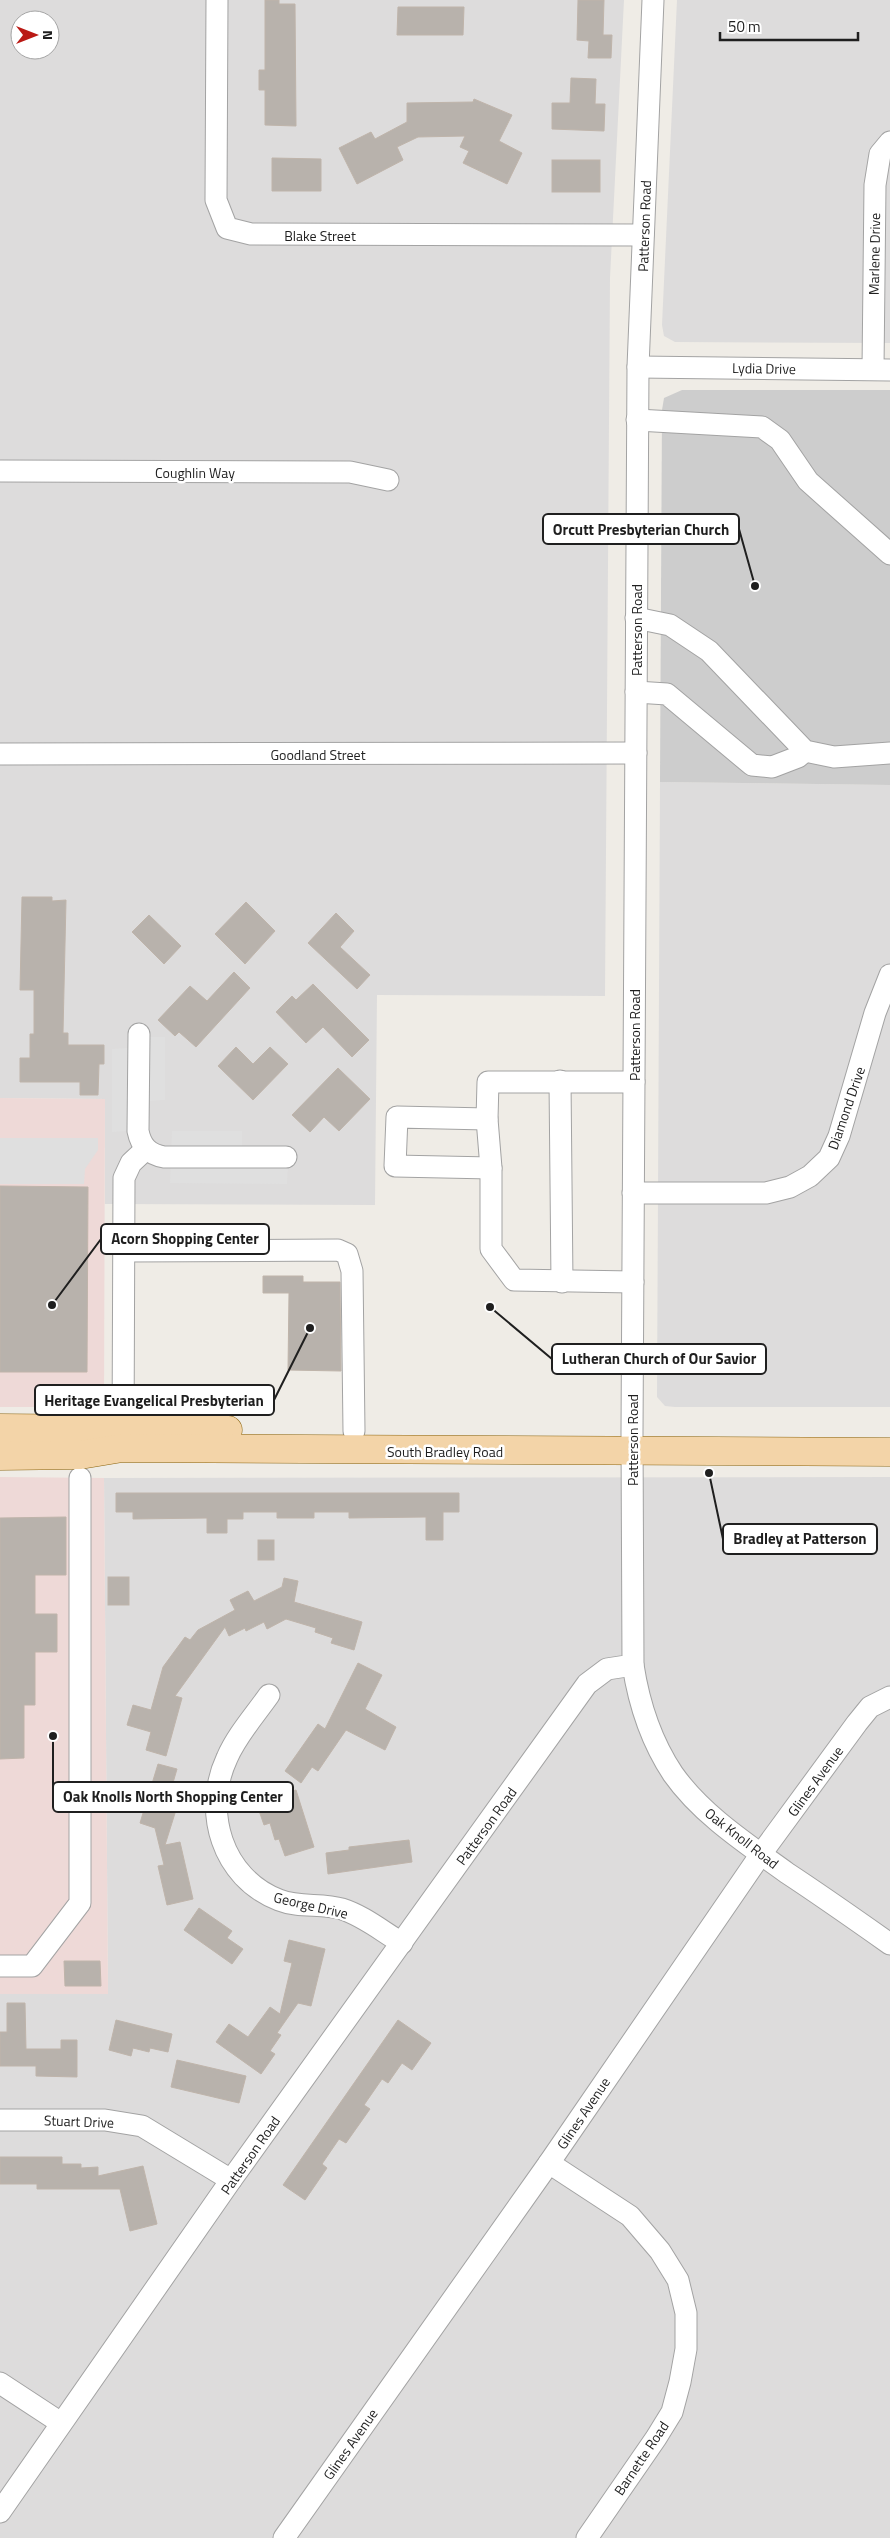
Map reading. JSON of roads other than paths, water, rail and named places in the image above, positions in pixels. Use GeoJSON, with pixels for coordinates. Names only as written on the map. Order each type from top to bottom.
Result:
{"type":"FeatureCollection","features":[{"type":"Feature","properties":{"kind":"main road","name":"South Bradley Road"},"geometry":{"type":"LineString","coordinates":[[0,1428],[123,1439],[632,1442],[890,1434]]}},
{"type":"Feature","properties":{"kind":"main road","name":"South Bradley Road"},"geometry":{"type":"LineString","coordinates":[[0,1456],[80,1455],[123,1439],[354,1431],[890,1452]]}},
{"type":"Feature","properties":{"kind":"main road"},"geometry":{"type":"LineString","coordinates":[[0,1442],[27,1442],[56,1456]]}},
{"type":"Feature","properties":{"kind":"street","name":"Blake Street"},"geometry":{"type":"LineString","coordinates":[[217,0],[216,200],[227,228],[251,234],[643,235]]}},
{"type":"Feature","properties":{"kind":"street","name":"Patterson Road"},"geometry":{"type":"LineString","coordinates":[[0,2512],[232,2180],[587,1684],[607,1668],[633,1665],[632,1442],[637,420],[653,0]]}},
{"type":"Feature","properties":{"kind":"street","name":"Marlene Drive"},"geometry":{"type":"LineString","coordinates":[[882,370],[875,185],[880,154],[890,142]]}},
{"type":"Feature","properties":{"kind":"street","name":"Lydia Drive"},"geometry":{"type":"LineString","coordinates":[[638,367],[882,370]]}},
{"type":"Feature","properties":{"kind":"street"},"geometry":{"type":"LineString","coordinates":[[637,420],[762,427],[780,440],[808,481],[890,554]]}},
{"type":"Feature","properties":{"kind":"street","name":"Coughlin Way"},"geometry":{"type":"LineString","coordinates":[[0,471],[350,472],[388,480]]}},
{"type":"Feature","properties":{"kind":"street"},"geometry":{"type":"LineString","coordinates":[[636,618],[670,625],[709,651],[805,751],[834,757],[890,753]]}},
{"type":"Feature","properties":{"kind":"street"},"geometry":{"type":"LineString","coordinates":[[636,692],[667,694],[752,765],[772,767],[798,757],[805,751]]}},
{"type":"Feature","properties":{"kind":"street","name":"Goodland Street"},"geometry":{"type":"LineString","coordinates":[[0,754],[636,753]]}},
{"type":"Feature","properties":{"kind":"street","name":"Diamond Drive"},"geometry":{"type":"LineString","coordinates":[[633,1193],[766,1193],[790,1187],[810,1176],[828,1158],[839,1136],[875,1013],[890,976]]}},
{"type":"Feature","properties":{"kind":"street"},"geometry":{"type":"LineString","coordinates":[[139,1034],[138,1131],[140,1141],[146,1149],[164,1157],[286,1157]]}},
{"type":"Feature","properties":{"kind":"street"},"geometry":{"type":"LineString","coordinates":[[560,1081],[562,1282]]}},
{"type":"Feature","properties":{"kind":"street"},"geometry":{"type":"LineString","coordinates":[[633,1282],[514,1280],[491,1249],[491,1168],[487,1119],[488,1082],[634,1082]]}},
{"type":"Feature","properties":{"kind":"street"},"geometry":{"type":"LineString","coordinates":[[487,1119],[397,1117],[395,1166],[491,1168]]}},
{"type":"Feature","properties":{"kind":"street"},"geometry":{"type":"LineString","coordinates":[[123,1439],[124,1178],[131,1163],[146,1149]]}},
{"type":"Feature","properties":{"kind":"street"},"geometry":{"type":"LineString","coordinates":[[124,1251],[338,1250],[348,1254],[352,1271],[354,1431]]}},
{"type":"Feature","properties":{"kind":"street"},"geometry":{"type":"LineString","coordinates":[[0,1966],[32,1966],[80,1903],[80,1478]]}},
{"type":"Feature","properties":{"kind":"street","name":"Oak Knoll Road"},"geometry":{"type":"LineString","coordinates":[[633,1665],[638,1695],[651,1735],[674,1774],[695,1800],[719,1822],[761,1854],[890,1944]]}},
{"type":"Feature","properties":{"kind":"street","name":"George Drive"},"geometry":{"type":"LineString","coordinates":[[269,1695],[227,1756],[219,1778],[216,1803],[218,1828],[232,1864],[246,1879],[267,1894],[301,1906],[341,1909],[361,1918],[402,1943]]}},
{"type":"Feature","properties":{"kind":"street","name":"Glines Avenue"},"geometry":{"type":"LineString","coordinates":[[284,2538],[549,2163],[761,1854],[870,1707],[890,1697]]}},
{"type":"Feature","properties":{"kind":"street","name":"Stuart Drive"},"geometry":{"type":"LineString","coordinates":[[0,2120],[105,2120],[142,2126],[232,2180]]}},
{"type":"Feature","properties":{"kind":"street","name":"Barnette Road"},"geometry":{"type":"LineString","coordinates":[[549,2163],[630,2216],[660,2251],[678,2280],[686,2313],[686,2349],[672,2412],[587,2538]]}},
{"type":"Feature","properties":{"kind":"street"},"geometry":{"type":"LineString","coordinates":[[0,2383],[61,2423]]}},
{"type":"Feature","properties":{"kind":"place","name":"Orcutt Presbyterian Church"},"geometry":{"type":"Point","coordinates":[755,586]}},
{"type":"Feature","properties":{"kind":"place","name":"Acorn Shopping Center"},"geometry":{"type":"Point","coordinates":[52,1305]}},
{"type":"Feature","properties":{"kind":"place","name":"Lutheran Church of Our Savior"},"geometry":{"type":"Point","coordinates":[490,1307]}},
{"type":"Feature","properties":{"kind":"place","name":"Heritage Evangelical Presbyterian"},"geometry":{"type":"Point","coordinates":[310,1328]}},
{"type":"Feature","properties":{"kind":"place","name":"Bradley at Patterson"},"geometry":{"type":"Point","coordinates":[709,1473]}},
{"type":"Feature","properties":{"kind":"place","name":"Oak Knolls North Shopping Center"},"geometry":{"type":"Point","coordinates":[53,1736]}}]}
